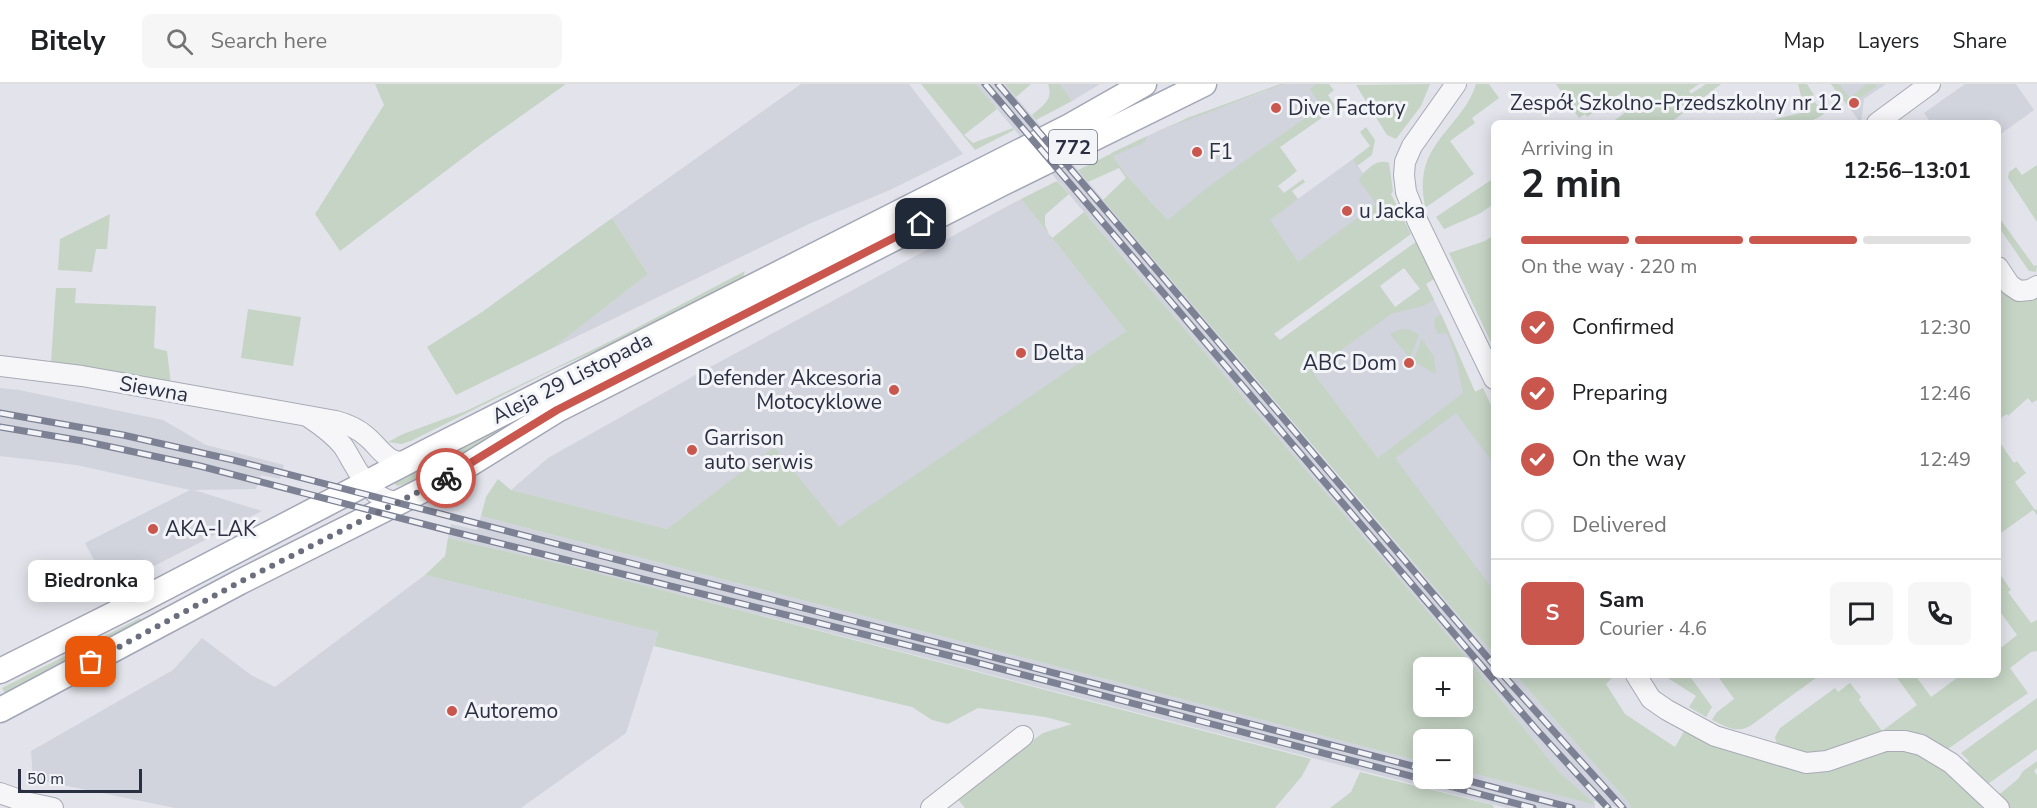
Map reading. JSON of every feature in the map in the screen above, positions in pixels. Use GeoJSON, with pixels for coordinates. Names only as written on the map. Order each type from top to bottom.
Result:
{"type":"FeatureCollection","features":[{"type":"Feature","properties":{"kind":"main road","name":"Aleja 29 Listopada"},"geometry":{"type":"LineString","coordinates":[[0,710],[240,582],[363,521],[384,495],[393,463],[1071,126],[1144,84]]}},
{"type":"Feature","properties":{"kind":"main road","name":"Aleja 29 Listopada"},"geometry":{"type":"LineString","coordinates":[[0,670],[134,604],[384,495],[448,477],[557,410],[1000,183],[1204,84]]}},
{"type":"Feature","properties":{"kind":"street"},"geometry":{"type":"LineString","coordinates":[[1440,107],[1446,84]]}},
{"type":"Feature","properties":{"kind":"street"},"geometry":{"type":"LineString","coordinates":[[1456,84],[1409,150],[1404,175],[1406,192],[1418,222],[1491,373]]}},
{"type":"Feature","properties":{"kind":"street"},"geometry":{"type":"LineString","coordinates":[[1886,120],[1930,84]]}},
{"type":"Feature","properties":{"kind":"street"},"geometry":{"type":"LineString","coordinates":[[2001,271],[2015,289],[2023,292],[2037,286]]}},
{"type":"Feature","properties":{"kind":"street","name":"Siewna"},"geometry":{"type":"LineString","coordinates":[[0,366],[82,376],[336,421],[354,428],[393,463]]}},
{"type":"Feature","properties":{"kind":"street","name":"Siewna"},"geometry":{"type":"LineString","coordinates":[[307,416],[337,440],[384,495]]}},
{"type":"Feature","properties":{"kind":"street"},"geometry":{"type":"LineString","coordinates":[[1638,678],[1651,699],[1715,736],[1806,763],[1827,761],[1885,741],[1905,741],[1921,745],[1951,764],[1999,808]]}},
{"type":"Feature","properties":{"kind":"street"},"geometry":{"type":"LineString","coordinates":[[931,808],[1023,736]]}},
{"type":"Feature","properties":{"kind":"street"},"geometry":{"type":"LineString","coordinates":[[1,796],[53,808]]}},
{"type":"Feature","properties":{"kind":"shaded area"},"geometry":{"type":"Polygon","coordinates":[[[801,84],[909,84],[963,154],[890,190],[811,223],[553,348],[648,274],[612,218],[801,84]]]}},
{"type":"Feature","properties":{"kind":"shaded area"},"geometry":{"type":"Polygon","coordinates":[[[976,84],[1005,84],[1343,482],[1491,650],[1491,678],[1518,678],[1631,808],[1619,808],[1594,801],[1595,808],[1506,808],[1433,789],[1473,789],[1473,774],[1593,804],[1559,772],[1473,665],[1473,657],[1467,657],[976,84]]]}},
{"type":"Feature","properties":{"kind":"shaded area"},"geometry":{"type":"Polygon","coordinates":[[[1060,84],[1100,84],[1072,101],[1060,84]]]}},
{"type":"Feature","properties":{"kind":"shaded area"},"geometry":{"type":"Polygon","coordinates":[[[1281,84],[1324,84],[1324,94],[1334,107],[1340,105],[1171,223],[1128,177],[1111,153],[1169,126],[1281,84]]]}},
{"type":"Feature","properties":{"kind":"shaded area","name":"Zespół Szkolno-Przedszkolny nr 12"},"geometry":{"type":"Polygon","coordinates":[[[1831,84],[1886,84],[1864,99],[1861,120],[1859,120],[1831,84]]]}},
{"type":"Feature","properties":{"kind":"shaded area"},"geometry":{"type":"Polygon","coordinates":[[[1965,84],[2016,84],[2034,110],[2001,134],[2001,120],[1929,120],[1924,113],[1965,84]]]}},
{"type":"Feature","properties":{"kind":"shaded area"},"geometry":{"type":"Polygon","coordinates":[[[1353,159],[1363,173],[1378,162],[1391,194],[1244,302],[1208,264],[1353,159]]]}},
{"type":"Feature","properties":{"kind":"shaded area"},"geometry":{"type":"Polygon","coordinates":[[[1021,199],[1126,331],[839,528],[774,448],[667,529],[511,490],[548,458],[699,373],[1021,199]]]}},
{"type":"Feature","properties":{"kind":"shaded area"},"geometry":{"type":"Polygon","coordinates":[[[1426,284],[1475,392],[1483,388],[1491,405],[1491,603],[1477,588],[1312,371],[1426,284]]]}},
{"type":"Feature","properties":{"kind":"shaded area"},"geometry":{"type":"Polygon","coordinates":[[[0,388],[163,420],[206,445],[284,465],[280,479],[261,475],[256,489],[194,490],[262,511],[109,589],[85,543],[190,490],[76,465],[0,456],[0,388]]]}},
{"type":"Feature","properties":{"kind":"shaded area"},"geometry":{"type":"Polygon","coordinates":[[[481,516],[1413,759],[1413,784],[574,567],[448,538],[451,524],[477,530],[481,516]]]}},
{"type":"Feature","properties":{"kind":"shaded area"},"geometry":{"type":"Polygon","coordinates":[[[425,575],[658,632],[626,733],[521,808],[175,808],[33,779],[31,751],[173,670],[202,638],[251,675],[275,687],[425,575]]]}},
{"type":"Feature","properties":{"kind":"green space"},"geometry":{"type":"Polygon","coordinates":[[[375,84],[566,84],[480,145],[340,251],[315,214],[384,105],[375,84]]]}},
{"type":"Feature","properties":{"kind":"green space"},"geometry":{"type":"Polygon","coordinates":[[[921,84],[976,84],[997,109],[964,135],[973,143],[1013,128],[1014,130],[975,150],[921,84]]]}},
{"type":"Feature","properties":{"kind":"green space"},"geometry":{"type":"Polygon","coordinates":[[[1005,84],[1031,84],[1016,97],[1005,84]]]}},
{"type":"Feature","properties":{"kind":"green space"},"geometry":{"type":"Polygon","coordinates":[[[1048,84],[1060,84],[1072,101],[1036,120],[1032,115],[1048,98],[1048,84]]]}},
{"type":"Feature","properties":{"kind":"green space"},"geometry":{"type":"Polygon","coordinates":[[[1284,84],[1169,127],[1187,118],[1284,84]]]}},
{"type":"Feature","properties":{"kind":"green space"},"geometry":{"type":"Polygon","coordinates":[[[1316,84],[1329,84],[1334,90],[1328,95],[1335,105],[1342,101],[1344,104],[1280,147],[1297,171],[1278,186],[1284,193],[1303,179],[1305,182],[1292,191],[1298,199],[1270,220],[1298,262],[1376,204],[1359,180],[1368,169],[1380,162],[1389,163],[1393,191],[1391,194],[1411,234],[1274,334],[1280,340],[1417,241],[1434,279],[1426,284],[1434,300],[1423,306],[1391,314],[1312,371],[1378,458],[1463,393],[1455,354],[1447,333],[1438,334],[1434,325],[1435,318],[1441,314],[1475,392],[1483,388],[1491,405],[1491,460],[1456,413],[1395,458],[1491,587],[1491,650],[1465,623],[1103,200],[1126,178],[1119,168],[1088,182],[1078,170],[1147,136],[1143,143],[1113,156],[1128,177],[1168,220],[1208,187],[1315,111],[1308,101],[1311,99],[1315,104],[1318,101],[1310,89],[1316,84]],[[1404,268],[1380,286],[1395,307],[1420,289],[1404,268]]]}},
{"type":"Feature","properties":{"kind":"green space"},"geometry":{"type":"Polygon","coordinates":[[[1430,84],[1421,106],[1396,139],[1387,135],[1356,85],[1430,84]]]}},
{"type":"Feature","properties":{"kind":"green space"},"geometry":{"type":"Polygon","coordinates":[[[1476,84],[1489,84],[1499,98],[1472,118],[1475,123],[1450,141],[1474,174],[1425,208],[1423,183],[1425,166],[1438,142],[1471,97],[1476,84]]]}},
{"type":"Feature","properties":{"kind":"green space"},"geometry":{"type":"Polygon","coordinates":[[[1556,84],[1699,84],[1689,91],[1691,94],[1706,84],[1721,84],[1674,120],[1615,120],[1634,106],[1624,91],[1587,117],[1585,114],[1579,118],[1556,84]]]}},
{"type":"Feature","properties":{"kind":"green space"},"geometry":{"type":"Polygon","coordinates":[[[1798,84],[1807,84],[1814,95],[1811,97],[1824,114],[1811,120],[1772,120],[1805,112],[1798,84]]]}},
{"type":"Feature","properties":{"kind":"green space"},"geometry":{"type":"Polygon","coordinates":[[[1831,84],[1839,84],[1850,98],[1867,84],[1877,86],[1848,106],[1831,84]]]}},
{"type":"Feature","properties":{"kind":"green space"},"geometry":{"type":"Polygon","coordinates":[[[1366,127],[1375,140],[1372,155],[1357,166],[1353,159],[1370,146],[1360,132],[1366,127]]]}},
{"type":"Feature","properties":{"kind":"green space"},"geometry":{"type":"Polygon","coordinates":[[[2037,165],[2037,222],[2008,178],[2009,172],[2016,167],[2022,175],[2037,165]]]}},
{"type":"Feature","properties":{"kind":"green space"},"geometry":{"type":"Polygon","coordinates":[[[1491,180],[1491,206],[1479,214],[1444,229],[1436,217],[1491,180]]]}},
{"type":"Feature","properties":{"kind":"green space"},"geometry":{"type":"Polygon","coordinates":[[[1057,181],[1069,194],[1045,215],[1045,225],[1049,234],[1021,199],[1057,181]]]}},
{"type":"Feature","properties":{"kind":"green space"},"geometry":{"type":"Polygon","coordinates":[[[1084,212],[1467,657],[1413,657],[1413,717],[1473,717],[1473,665],[1559,772],[1596,805],[1473,774],[1473,729],[1413,729],[1413,759],[481,516],[486,497],[498,479],[511,490],[667,529],[774,447],[839,527],[1126,331],[1052,238],[1084,212]]]}},
{"type":"Feature","properties":{"kind":"green space"},"geometry":{"type":"Polygon","coordinates":[[[110,214],[107,249],[96,249],[92,272],[58,270],[60,239],[110,214]]]}},
{"type":"Feature","properties":{"kind":"green space"},"geometry":{"type":"Polygon","coordinates":[[[612,218],[648,274],[553,348],[456,395],[427,347],[482,312],[612,218]]]}},
{"type":"Feature","properties":{"kind":"green space"},"geometry":{"type":"Polygon","coordinates":[[[2001,220],[2034,266],[2037,265],[2036,272],[2029,271],[2001,230],[2001,220]]]}},
{"type":"Feature","properties":{"kind":"green space"},"geometry":{"type":"Polygon","coordinates":[[[1491,237],[1491,343],[1449,253],[1491,237]]]}},
{"type":"Feature","properties":{"kind":"green space"},"geometry":{"type":"Polygon","coordinates":[[[745,271],[742,280],[662,322],[555,369],[411,441],[401,444],[388,442],[403,434],[466,411],[621,336],[745,271]]]}},
{"type":"Feature","properties":{"kind":"green space"},"geometry":{"type":"Polygon","coordinates":[[[2001,281],[2037,295],[2037,400],[2032,403],[2028,398],[2008,416],[2007,414],[2001,418],[2001,281]]]}},
{"type":"Feature","properties":{"kind":"green space"},"geometry":{"type":"Polygon","coordinates":[[[56,288],[76,288],[75,303],[156,306],[154,348],[167,351],[171,384],[51,362],[56,288]]]}},
{"type":"Feature","properties":{"kind":"green space"},"geometry":{"type":"Polygon","coordinates":[[[248,309],[301,317],[293,366],[241,358],[248,309]]]}},
{"type":"Feature","properties":{"kind":"green space"},"geometry":{"type":"Polygon","coordinates":[[[1402,329],[1411,330],[1419,335],[1410,358],[1390,334],[1402,329]]]}},
{"type":"Feature","properties":{"kind":"green space"},"geometry":{"type":"Polygon","coordinates":[[[1422,339],[1434,357],[1436,374],[1413,361],[1422,339]]]}},
{"type":"Feature","properties":{"kind":"green space"},"geometry":{"type":"Polygon","coordinates":[[[540,407],[472,453],[434,474],[397,486],[394,483],[394,481],[540,407]]]}},
{"type":"Feature","properties":{"kind":"green space"},"geometry":{"type":"Polygon","coordinates":[[[2001,444],[2014,463],[2017,461],[2026,473],[2015,482],[2035,510],[2037,509],[2037,515],[2033,510],[2001,533],[2001,444]]]}},
{"type":"Feature","properties":{"kind":"green space"},"geometry":{"type":"Polygon","coordinates":[[[332,514],[331,517],[237,564],[332,514]]]}},
{"type":"Feature","properties":{"kind":"green space"},"geometry":{"type":"Polygon","coordinates":[[[448,538],[574,567],[1311,759],[1302,776],[1275,808],[965,808],[955,796],[1043,733],[1072,724],[1045,717],[978,708],[948,724],[932,720],[912,707],[654,646],[658,632],[425,575],[445,556],[448,538]]]}},
{"type":"Feature","properties":{"kind":"green space"},"geometry":{"type":"Polygon","coordinates":[[[2001,575],[2011,590],[2008,592],[2031,623],[2037,620],[2037,651],[2031,652],[2010,668],[2028,693],[1945,751],[1933,744],[1804,754],[1777,745],[1775,737],[1780,728],[1835,688],[1838,692],[1850,683],[1861,697],[1859,700],[1882,731],[1917,705],[1897,678],[1917,678],[1931,697],[1957,678],[2001,678],[2001,648],[2017,635],[2001,613],[2001,575]]]}},
{"type":"Feature","properties":{"kind":"green space"},"geometry":{"type":"Polygon","coordinates":[[[140,618],[142,621],[107,641],[5,693],[2,688],[140,618]]]}},
{"type":"Feature","properties":{"kind":"green space"},"geometry":{"type":"Polygon","coordinates":[[[1518,678],[1612,678],[1606,684],[1625,714],[1675,747],[1686,728],[1779,764],[1888,747],[1927,754],[1988,808],[1631,808],[1518,678]]]}},
{"type":"Feature","properties":{"kind":"green space"},"geometry":{"type":"Polygon","coordinates":[[[1668,678],[1691,678],[1712,707],[1706,717],[1689,707],[1696,696],[1668,678]]]}},
{"type":"Feature","properties":{"kind":"green space"},"geometry":{"type":"Polygon","coordinates":[[[1719,678],[1816,678],[1745,728],[1731,728],[1712,720],[1716,713],[1734,699],[1719,678]]]}},
{"type":"Feature","properties":{"kind":"green space"},"geometry":{"type":"Polygon","coordinates":[[[2037,698],[2037,749],[1985,786],[1962,766],[1969,761],[1961,753],[2037,698]]]}},
{"type":"Feature","properties":{"kind":"green space"},"geometry":{"type":"Polygon","coordinates":[[[2037,761],[2037,768],[2034,771],[2037,775],[2037,808],[2009,808],[1996,797],[2037,761]]]}},
{"type":"Feature","properties":{"kind":"green space"},"geometry":{"type":"Polygon","coordinates":[[[1360,772],[1413,785],[1413,789],[1429,789],[1493,805],[1494,808],[1330,808],[1351,792],[1360,772]]]}},
{"type":"Feature","properties":{"kind":"railway"},"geometry":{"type":"LineString","coordinates":[[985,84],[1491,676]]}},
{"type":"Feature","properties":{"kind":"railway"},"geometry":{"type":"LineString","coordinates":[[998,84],[1491,661]]}},
{"type":"Feature","properties":{"kind":"railway"},"geometry":{"type":"LineString","coordinates":[[0,413],[123,435],[233,460],[1413,766]]}},
{"type":"Feature","properties":{"kind":"railway"},"geometry":{"type":"LineString","coordinates":[[0,427],[83,441],[200,466],[967,660],[1533,808]]}},
{"type":"Feature","properties":{"kind":"railway"},"geometry":{"type":"LineString","coordinates":[[1492,678],[1608,808]]}},
{"type":"Feature","properties":{"kind":"railway"},"geometry":{"type":"LineString","coordinates":[[1506,678],[1623,808]]}},
{"type":"Feature","properties":{"kind":"railway"},"geometry":{"type":"LineString","coordinates":[[1473,782],[1572,808]]}},
{"type":"Feature","properties":{"kind":"way so far"},"geometry":{"type":"LineString","coordinates":[[91,662],[240,582],[446,478]]}},
{"type":"Feature","properties":{"kind":"place","name":"Zespół Szkolno-Przedszkolny nr 12"},"geometry":{"type":"Point","coordinates":[1854,103]}},
{"type":"Feature","properties":{"kind":"place","name":"Dive Factory"},"geometry":{"type":"Point","coordinates":[1276,108]}},
{"type":"Feature","properties":{"kind":"place","name":"F1"},"geometry":{"type":"Point","coordinates":[1197,152]}},
{"type":"Feature","properties":{"kind":"place","name":"u Jacka"},"geometry":{"type":"Point","coordinates":[1347,211]}},
{"type":"Feature","properties":{"kind":"place","name":"Delta"},"geometry":{"type":"Point","coordinates":[1021,353]}},
{"type":"Feature","properties":{"kind":"place","name":"ABC Dom"},"geometry":{"type":"Point","coordinates":[1409,363]}},
{"type":"Feature","properties":{"kind":"place","name":"Defender Akcesoria Motocyklowe"},"geometry":{"type":"Point","coordinates":[894,390]}},
{"type":"Feature","properties":{"kind":"place","name":"Garrison auto serwis"},"geometry":{"type":"Point","coordinates":[692,450]}},
{"type":"Feature","properties":{"kind":"place","name":"AKA-LAK"},"geometry":{"type":"Point","coordinates":[153,529]}},
{"type":"Feature","properties":{"kind":"place","name":"Biedronka"},"geometry":{"type":"Point","coordinates":[91,662]}},
{"type":"Feature","properties":{"kind":"place","name":"Autoremo"},"geometry":{"type":"Point","coordinates":[452,711]}},
{"type":"Feature","properties":{"kind":"route"},"geometry":{"type":"LineString","coordinates":[[446,478],[557,410],[921,224]]}}]}
